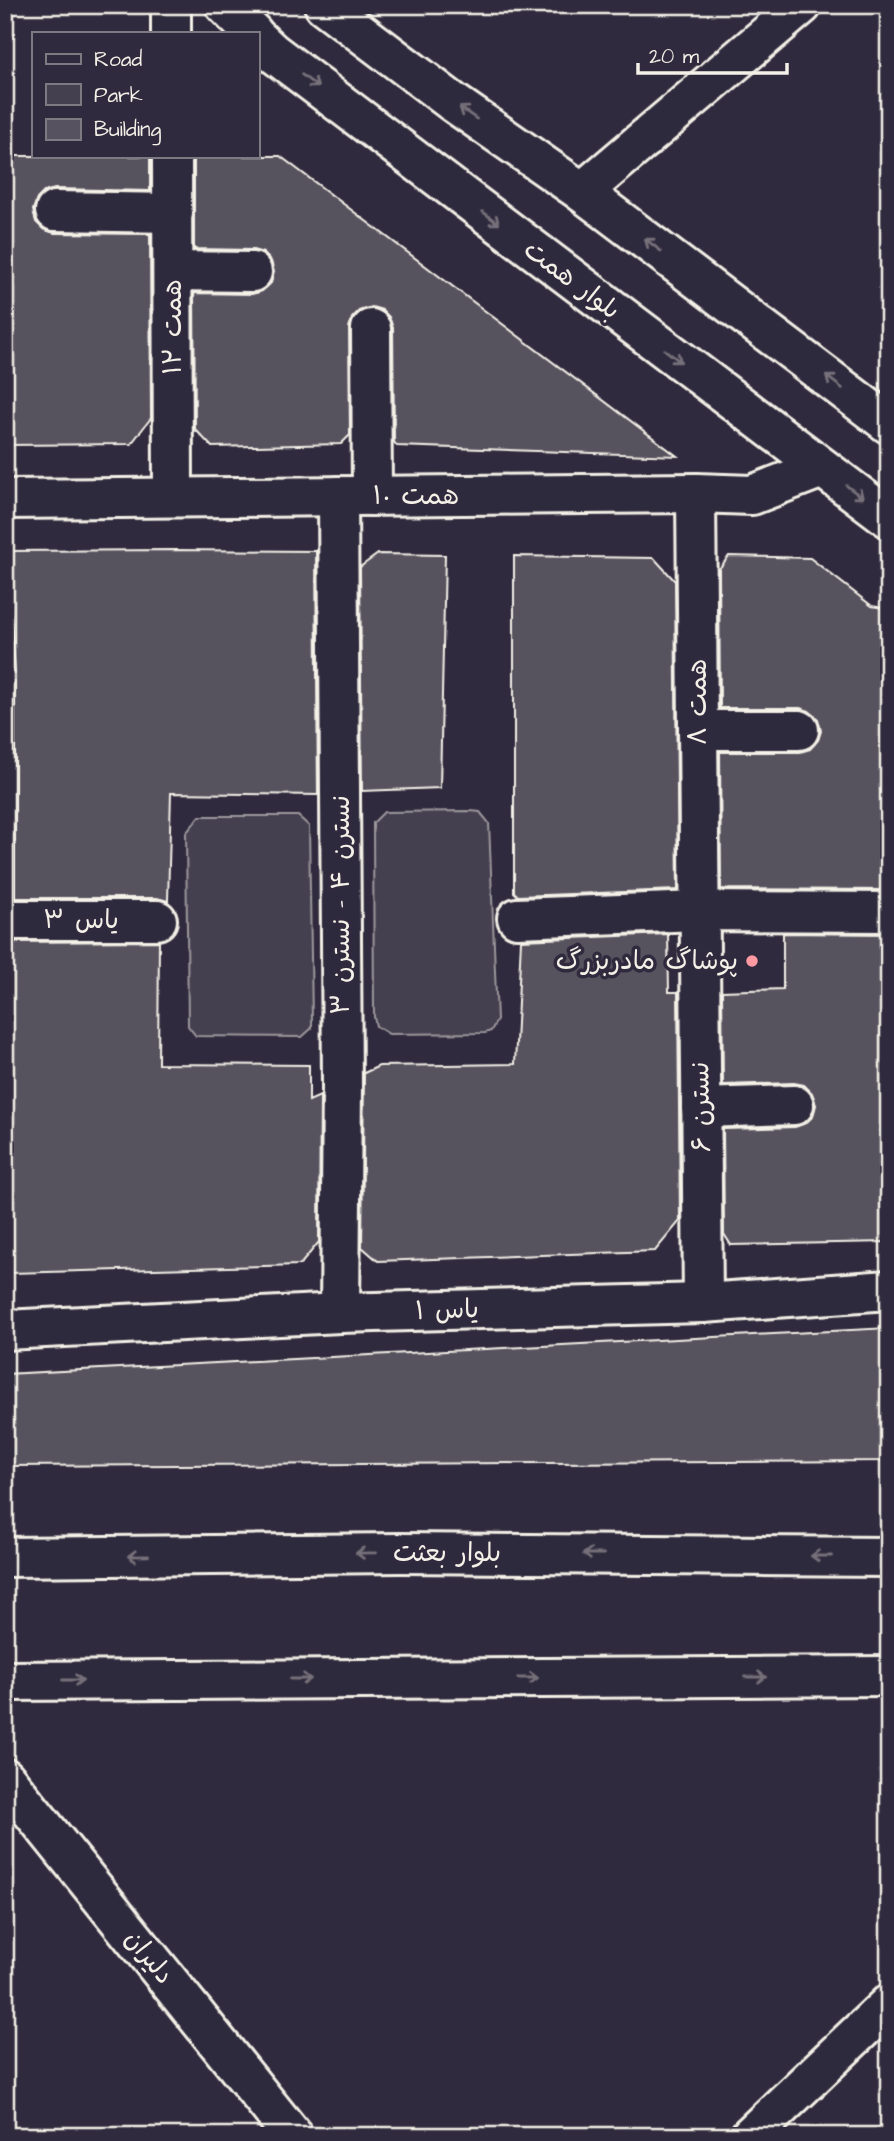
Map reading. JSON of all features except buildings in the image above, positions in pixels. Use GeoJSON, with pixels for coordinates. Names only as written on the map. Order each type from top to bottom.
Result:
{"type":"FeatureCollection","features":[{"type":"Feature","properties":{"kind":"street"},"geometry":{"type":"LineString","coordinates":[[171,5],[172,32]]}},
{"type":"Feature","properties":{"kind":"street"},"geometry":{"type":"LineString","coordinates":[[225,5],[252,32]]}},
{"type":"Feature","properties":{"kind":"street"},"geometry":{"type":"LineString","coordinates":[[324,5],[454,103],[582,192],[889,424]]}},
{"type":"Feature","properties":{"kind":"street"},"geometry":{"type":"LineString","coordinates":[[582,192],[802,5]]}},
{"type":"Feature","properties":{"kind":"street","name":"بلوار همت"},"geometry":{"type":"LineString","coordinates":[[259,40],[283,61],[889,518]]}},
{"type":"Feature","properties":{"kind":"street","name":"همت ۱۲"},"geometry":{"type":"LineString","coordinates":[[172,158],[173,498]]}},
{"type":"Feature","properties":{"kind":"street"},"geometry":{"type":"LineString","coordinates":[[55,211],[173,213]]}},
{"type":"Feature","properties":{"kind":"street"},"geometry":{"type":"LineString","coordinates":[[173,271],[252,272]]}},
{"type":"Feature","properties":{"kind":"street","name":"نسترن ۴ - نسترن ۳"},"geometry":{"type":"LineString","coordinates":[[341,1313],[342,1072],[355,496],[372,329]]}},
{"type":"Feature","properties":{"kind":"street","name":"همت ۱۰"},"geometry":{"type":"LineString","coordinates":[[5,499],[752,495],[822,468]]}},
{"type":"Feature","properties":{"kind":"street","name":"همت ۸"},"geometry":{"type":"LineString","coordinates":[[696,494],[699,911]]}},
{"type":"Feature","properties":{"kind":"street"},"geometry":{"type":"LineString","coordinates":[[698,730],[799,730]]}},
{"type":"Feature","properties":{"kind":"street"},"geometry":{"type":"LineString","coordinates":[[517,918],[699,911],[889,912]]}},
{"type":"Feature","properties":{"kind":"street","name":"نسترن ۶"},"geometry":{"type":"LineString","coordinates":[[699,911],[702,1303]]}},
{"type":"Feature","properties":{"kind":"street","name":"یاس ۳"},"geometry":{"type":"LineString","coordinates":[[5,920],[157,920]]}},
{"type":"Feature","properties":{"kind":"street"},"geometry":{"type":"LineString","coordinates":[[701,1108],[794,1105]]}},
{"type":"Feature","properties":{"kind":"street","name":"یاس ۱"},"geometry":{"type":"LineString","coordinates":[[5,1330],[341,1313],[702,1303],[889,1290]]}},
{"type":"Feature","properties":{"kind":"street","name":"بلوار بعثت"},"geometry":{"type":"LineString","coordinates":[[5,1557],[401,1553],[889,1557]]}},
{"type":"Feature","properties":{"kind":"street"},"geometry":{"type":"LineString","coordinates":[[5,1681],[889,1676]]}},
{"type":"Feature","properties":{"kind":"street","name":"دلیران"},"geometry":{"type":"LineString","coordinates":[[5,1778],[293,2136]]}},
{"type":"Feature","properties":{"kind":"street"},"geometry":{"type":"LineString","coordinates":[[750,2136],[889,2004]]}},
{"type":"Feature","properties":{"kind":"green space"},"geometry":{"type":"Polygon","coordinates":[[[384,812],[480,812],[489,823],[497,1020],[491,1031],[485,1033],[389,1034],[376,1026],[374,1017],[373,823],[384,812]]]}},
{"type":"Feature","properties":{"kind":"green space"},"geometry":{"type":"Polygon","coordinates":[[[200,816],[298,816],[309,826],[312,1028],[302,1037],[196,1036],[188,1026],[186,833],[200,816]]]}},
{"type":"Feature","properties":{"kind":"place","name":"پوشاگ مادربزرگ"},"geometry":{"type":"Point","coordinates":[752,961]}}]}
